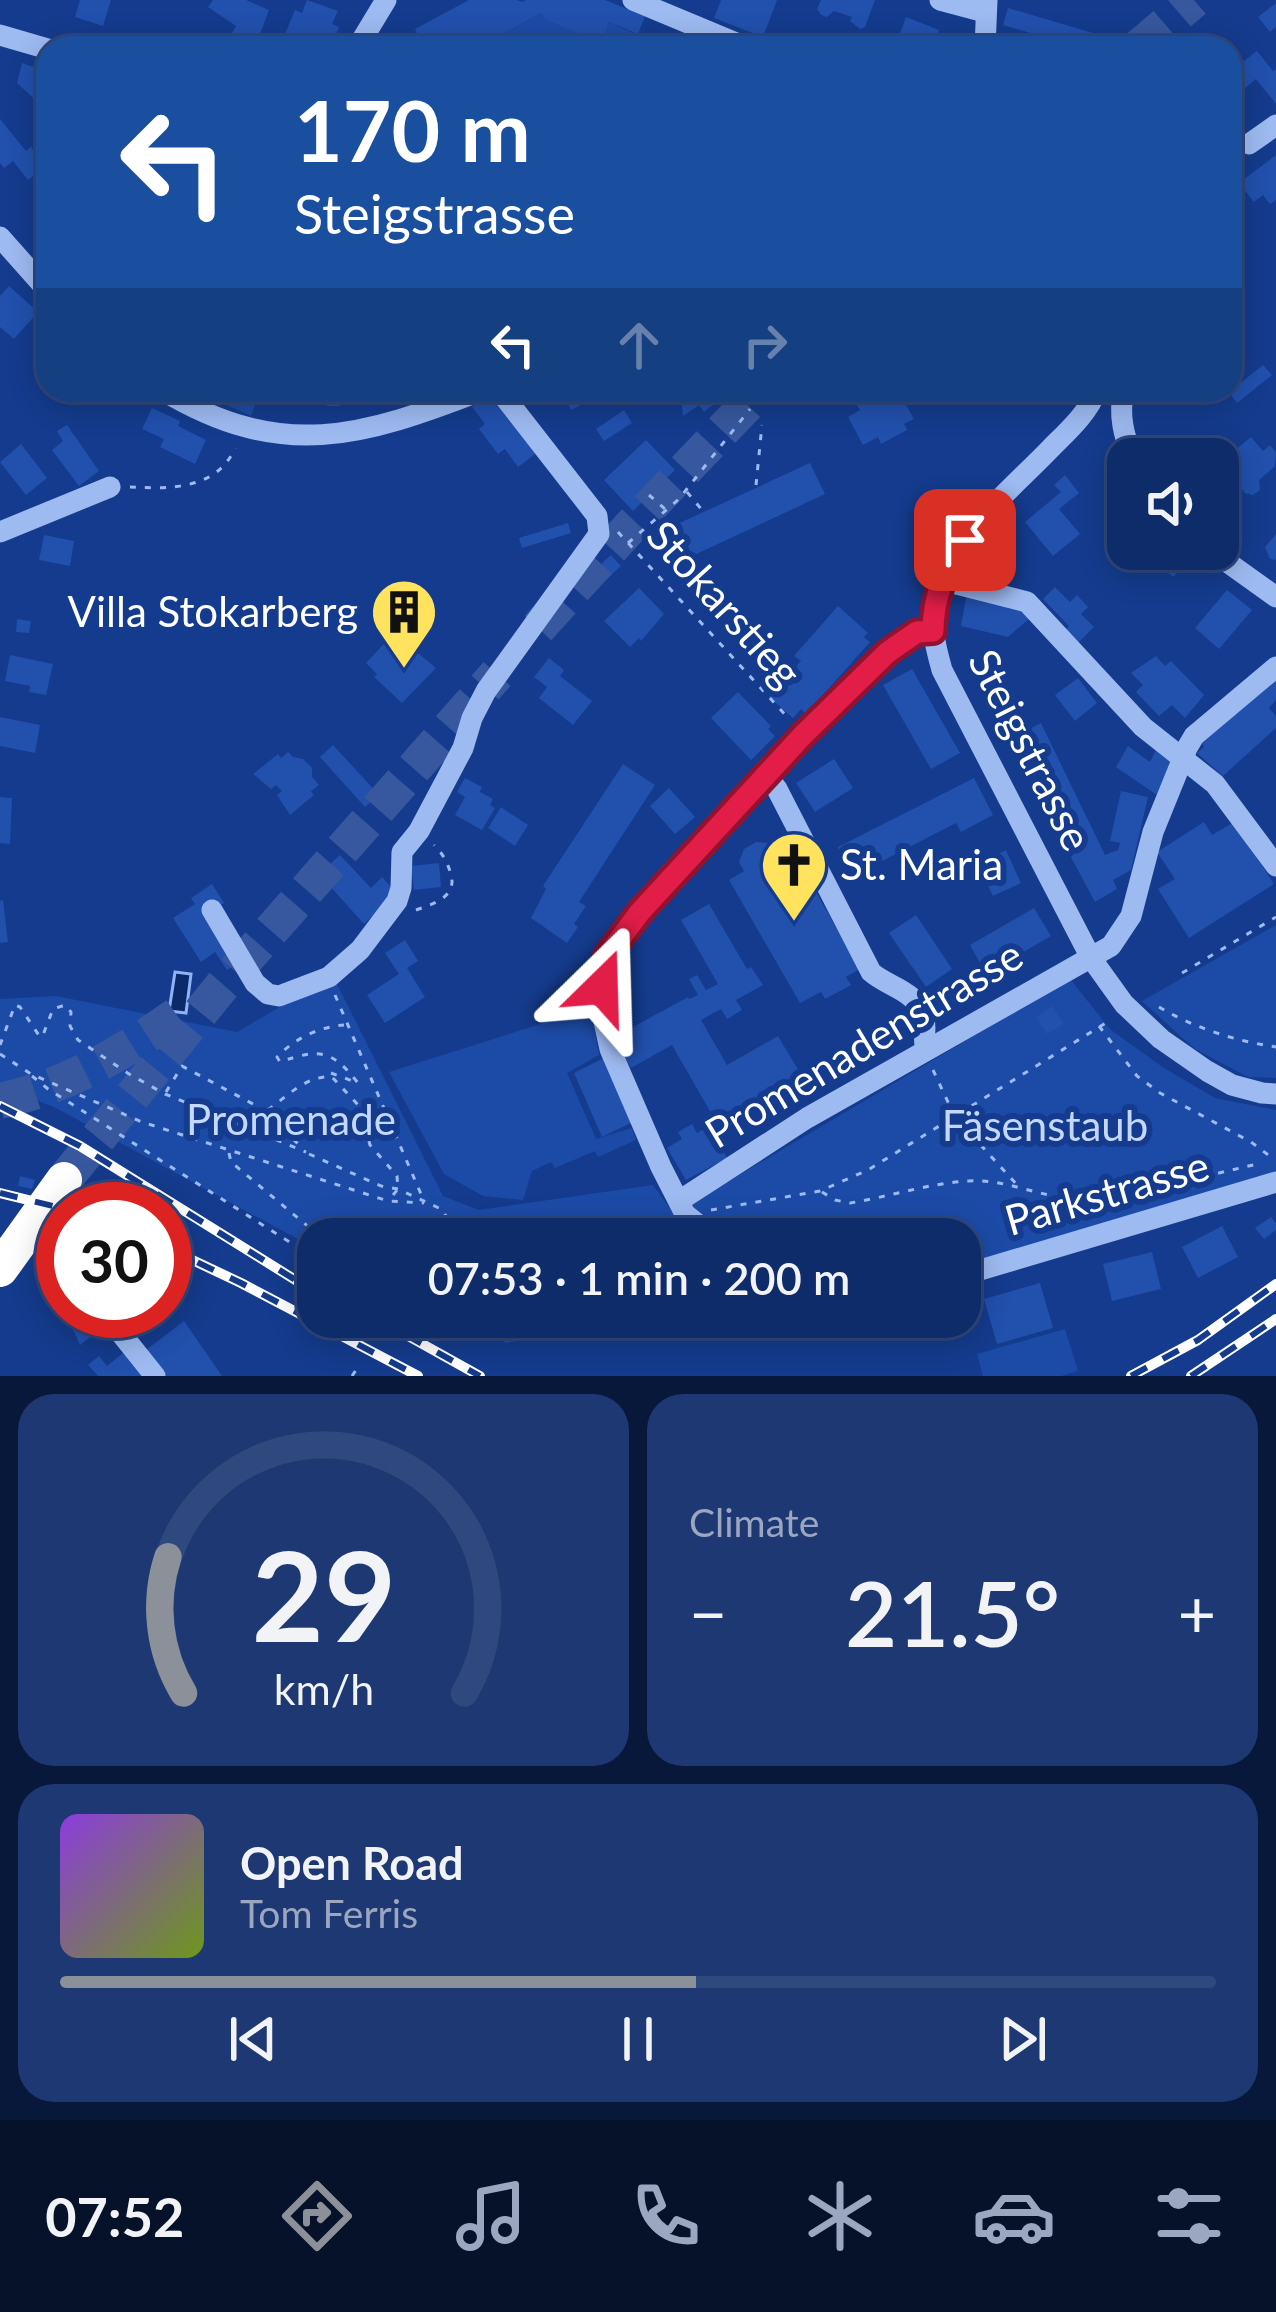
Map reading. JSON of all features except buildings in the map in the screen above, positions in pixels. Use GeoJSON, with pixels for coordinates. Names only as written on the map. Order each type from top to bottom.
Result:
{"type":"FeatureCollection","features":[{"type":"Feature","properties":{"kind":"highway"},"geometry":{"type":"LineString","coordinates":[[0,1269],[64,1180]]}},
{"type":"Feature","properties":{"kind":"street"},"geometry":{"type":"LineString","coordinates":[[364,36],[386,0]]}},
{"type":"Feature","properties":{"kind":"street"},"geometry":{"type":"LineString","coordinates":[[633,0],[719,36]]}},
{"type":"Feature","properties":{"kind":"street"},"geometry":{"type":"LineString","coordinates":[[940,0],[986,6]]}},
{"type":"Feature","properties":{"kind":"street"},"geometry":{"type":"LineString","coordinates":[[0,35],[36,46]]}},
{"type":"Feature","properties":{"kind":"street"},"geometry":{"type":"LineString","coordinates":[[1249,144],[1276,124]]}},
{"type":"Feature","properties":{"kind":"street"},"geometry":{"type":"LineString","coordinates":[[0,237],[36,278]]}},
{"type":"Feature","properties":{"kind":"street"},"geometry":{"type":"LineString","coordinates":[[182,402],[231,424],[329,435],[364,431],[448,402]]}},
{"type":"Feature","properties":{"kind":"street"},"geometry":{"type":"LineString","coordinates":[[212,910],[255,983],[279,996],[329,977],[360,950],[397,902],[402,852],[419,831],[464,748],[486,691],[597,538],[596,516],[509,402]]}},
{"type":"Feature","properties":{"kind":"street","name":"Steigstrasse"},"geometry":{"type":"LineString","coordinates":[[1090,402],[965,540],[941,580],[933,631],[942,670],[1091,958],[1124,1004],[1161,1040],[1207,1071],[1232,1084],[1276,1094]]}},
{"type":"Feature","properties":{"kind":"street"},"geometry":{"type":"LineString","coordinates":[[1121,402],[1125,438]]}},
{"type":"Feature","properties":{"kind":"street"},"geometry":{"type":"LineString","coordinates":[[0,532],[110,488]]}},
{"type":"Feature","properties":{"kind":"street"},"geometry":{"type":"LineString","coordinates":[[1238,570],[1276,597]]}},
{"type":"Feature","properties":{"kind":"street"},"geometry":{"type":"LineString","coordinates":[[941,580],[1027,602],[1143,727],[1215,784],[1276,866]]}},
{"type":"Feature","properties":{"kind":"street"},"geometry":{"type":"LineString","coordinates":[[693,1218],[682,1208],[610,1049],[602,987],[607,956],[640,912],[803,735],[888,652],[917,632],[933,631]]}},
{"type":"Feature","properties":{"kind":"street","name":"Promenadenstrasse"},"geometry":{"type":"LineString","coordinates":[[682,1208],[807,1118],[1111,946],[1126,927],[1137,900],[1153,832],[1194,736],[1276,667]]}},
{"type":"Feature","properties":{"kind":"street"},"geometry":{"type":"LineString","coordinates":[[766,775],[871,972],[902,989],[918,1005],[924,1016],[926,1050]]}},
{"type":"Feature","properties":{"kind":"street","name":"Parkstrasse"},"geometry":{"type":"LineString","coordinates":[[981,1270],[1276,1182]]}},
{"type":"Feature","properties":{"kind":"street"},"geometry":{"type":"LineString","coordinates":[[124,1338],[154,1376]]}},
{"type":"Feature","properties":{"kind":"path"},"geometry":{"type":"LineString","coordinates":[[628,543],[686,490],[750,409]]}},
{"type":"Feature","properties":{"kind":"path"},"geometry":{"type":"LineString","coordinates":[[756,485],[762,425]]}},
{"type":"Feature","properties":{"kind":"path"},"geometry":{"type":"LineString","coordinates":[[110,488],[163,489],[199,482],[221,470],[233,453]]}},
{"type":"Feature","properties":{"kind":"path"},"geometry":{"type":"LineString","coordinates":[[686,490],[702,510]]}},
{"type":"Feature","properties":{"kind":"path"},"geometry":{"type":"LineString","coordinates":[[649,495],[666,510]]}},
{"type":"Feature","properties":{"kind":"path","name":"Stokarstieg"},"geometry":{"type":"LineString","coordinates":[[596,516],[612,526],[803,735]]}},
{"type":"Feature","properties":{"kind":"path"},"geometry":{"type":"LineString","coordinates":[[386,920],[439,902],[454,882],[443,854],[419,831]]}},
{"type":"Feature","properties":{"kind":"path"},"geometry":{"type":"LineString","coordinates":[[1182,973],[1276,917]]}},
{"type":"Feature","properties":{"kind":"path"},"geometry":{"type":"LineString","coordinates":[[329,977],[424,1203]]}},
{"type":"Feature","properties":{"kind":"path"},"geometry":{"type":"LineString","coordinates":[[1156,1004],[1190,1023],[1276,1047]]}},
{"type":"Feature","properties":{"kind":"path"},"geometry":{"type":"LineString","coordinates":[[0,1046],[15,1005],[40,1036],[53,1009],[65,1005],[78,1040],[129,1074],[165,1094],[381,1186],[398,1189],[443,1210],[447,1218]]}},
{"type":"Feature","properties":{"kind":"path"},"geometry":{"type":"LineString","coordinates":[[635,1218],[820,1192],[868,1171],[1110,1020]]}},
{"type":"Feature","properties":{"kind":"path"},"geometry":{"type":"LineString","coordinates":[[332,1077],[334,1072],[358,1083],[337,1059],[326,1054],[303,1054],[280,1062],[277,1057],[292,1042],[346,1025]]}},
{"type":"Feature","properties":{"kind":"path"},"geometry":{"type":"LineString","coordinates":[[820,1192],[850,1203],[967,1180],[1050,1197],[1082,1198],[1276,1161],[1137,1076],[1099,1026]]}},
{"type":"Feature","properties":{"kind":"path"},"geometry":{"type":"LineString","coordinates":[[926,1050],[955,1117],[1020,1189]]}},
{"type":"Feature","properties":{"kind":"path"},"geometry":{"type":"LineString","coordinates":[[0,1054],[48,1090],[297,1247]]}},
{"type":"Feature","properties":{"kind":"path"},"geometry":{"type":"LineString","coordinates":[[165,1094],[182,1066],[266,1111],[307,1152]]}},
{"type":"Feature","properties":{"kind":"path"},"geometry":{"type":"LineString","coordinates":[[31,1075],[228,1152],[388,1201],[424,1203]]}},
{"type":"Feature","properties":{"kind":"path"},"geometry":{"type":"LineString","coordinates":[[266,1111],[302,1085],[321,1076],[332,1077],[360,1107],[370,1145],[397,1175],[398,1189],[388,1201]]}},
{"type":"Feature","properties":{"kind":"path"},"geometry":{"type":"LineString","coordinates":[[228,1152],[231,1162],[298,1218]]}},
{"type":"Feature","properties":{"kind":"path"},"geometry":{"type":"LineString","coordinates":[[352,1376],[358,1367]]}},
{"type":"Feature","properties":{"kind":"green space"},"geometry":{"type":"Polygon","coordinates":[[[541,13],[591,36],[504,36],[541,13]]]}},
{"type":"Feature","properties":{"kind":"green space"},"geometry":{"type":"Polygon","coordinates":[[[609,22],[640,36],[604,36],[609,22]]]}},
{"type":"Feature","properties":{"kind":"green space"},"geometry":{"type":"Polygon","coordinates":[[[220,402],[256,402],[251,416],[220,402]]]}},
{"type":"Feature","properties":{"kind":"green space"},"geometry":{"type":"Polygon","coordinates":[[[1276,925],[1276,1078],[1248,1077],[1195,1049],[1142,1001],[1276,925]]]}},
{"type":"Feature","properties":{"kind":"green space","name":"Promenade"},"geometry":{"type":"Polygon","coordinates":[[[333,976],[443,1196],[479,1210],[653,1185],[677,1218],[297,1218],[297,1239],[54,1107],[0,1086],[0,999],[56,996],[237,1032],[333,976]]]}},
{"type":"Feature","properties":{"kind":"green space","name":"Fäsenstaub"},"geometry":{"type":"Polygon","coordinates":[[[1070,979],[1111,1030],[1164,1068],[1215,1098],[1276,1110],[1276,1175],[981,1264],[981,1218],[698,1218],[692,1203],[1070,979]]]}},
{"type":"Feature","properties":{"kind":"green space"},"geometry":{"type":"Polygon","coordinates":[[[591,1008],[599,1055],[567,1073],[596,1139],[632,1128],[636,1140],[598,1157],[595,1151],[555,1168],[551,1162],[532,1171],[523,1200],[483,1196],[444,1174],[389,1072],[591,1008]]]}},
{"type":"Feature","properties":{"kind":"green space"},"geometry":{"type":"Polygon","coordinates":[[[1065,1329],[1078,1371],[1061,1376],[983,1376],[977,1354],[1065,1329]]]}},
{"type":"Feature","properties":{"kind":"shaded area"},"geometry":{"type":"Polygon","coordinates":[[[175,972],[191,974],[186,1013],[169,1011],[175,972]]]}},
{"type":"Feature","properties":{"kind":"tunnel"},"geometry":{"type":"LineString","coordinates":[[1152,36],[1194,0]]}},
{"type":"Feature","properties":{"kind":"tunnel"},"geometry":{"type":"LineString","coordinates":[[538,628],[750,402]]}},
{"type":"Feature","properties":{"kind":"tunnel"},"geometry":{"type":"LineString","coordinates":[[64,1180],[222,986],[497,674]]}},
{"type":"Feature","properties":{"kind":"tunnel"},"geometry":{"type":"LineString","coordinates":[[0,1101],[51,1086],[99,1064],[188,1007]]}},
{"type":"Feature","properties":{"kind":"railway"},"geometry":{"type":"LineString","coordinates":[[0,1106],[80,1146],[297,1281]]}},
{"type":"Feature","properties":{"kind":"railway"},"geometry":{"type":"LineString","coordinates":[[0,1193],[36,1202]]}},
{"type":"Feature","properties":{"kind":"railway"},"geometry":{"type":"LineString","coordinates":[[192,1260],[418,1376]]}},
{"type":"Feature","properties":{"kind":"railway"},"geometry":{"type":"LineString","coordinates":[[1131,1376],[1198,1340],[1276,1284]]}},
{"type":"Feature","properties":{"kind":"railway"},"geometry":{"type":"LineString","coordinates":[[1191,1376],[1276,1319]]}},
{"type":"Feature","properties":{"kind":"railway"},"geometry":{"type":"LineString","coordinates":[[412,1338],[480,1376]]}},
{"type":"Feature","properties":{"kind":"place","name":"Villa Stokarberg"},"geometry":{"type":"Point","coordinates":[404,671]}},
{"type":"Feature","properties":{"kind":"place","name":"St. Maria"},"geometry":{"type":"Point","coordinates":[794,924]}},
{"type":"Feature","properties":{"kind":"route"},"geometry":{"type":"LineString","coordinates":[[602,987],[607,956],[640,912],[803,735],[888,652],[917,632],[933,631],[941,580],[965,540]]}}]}
